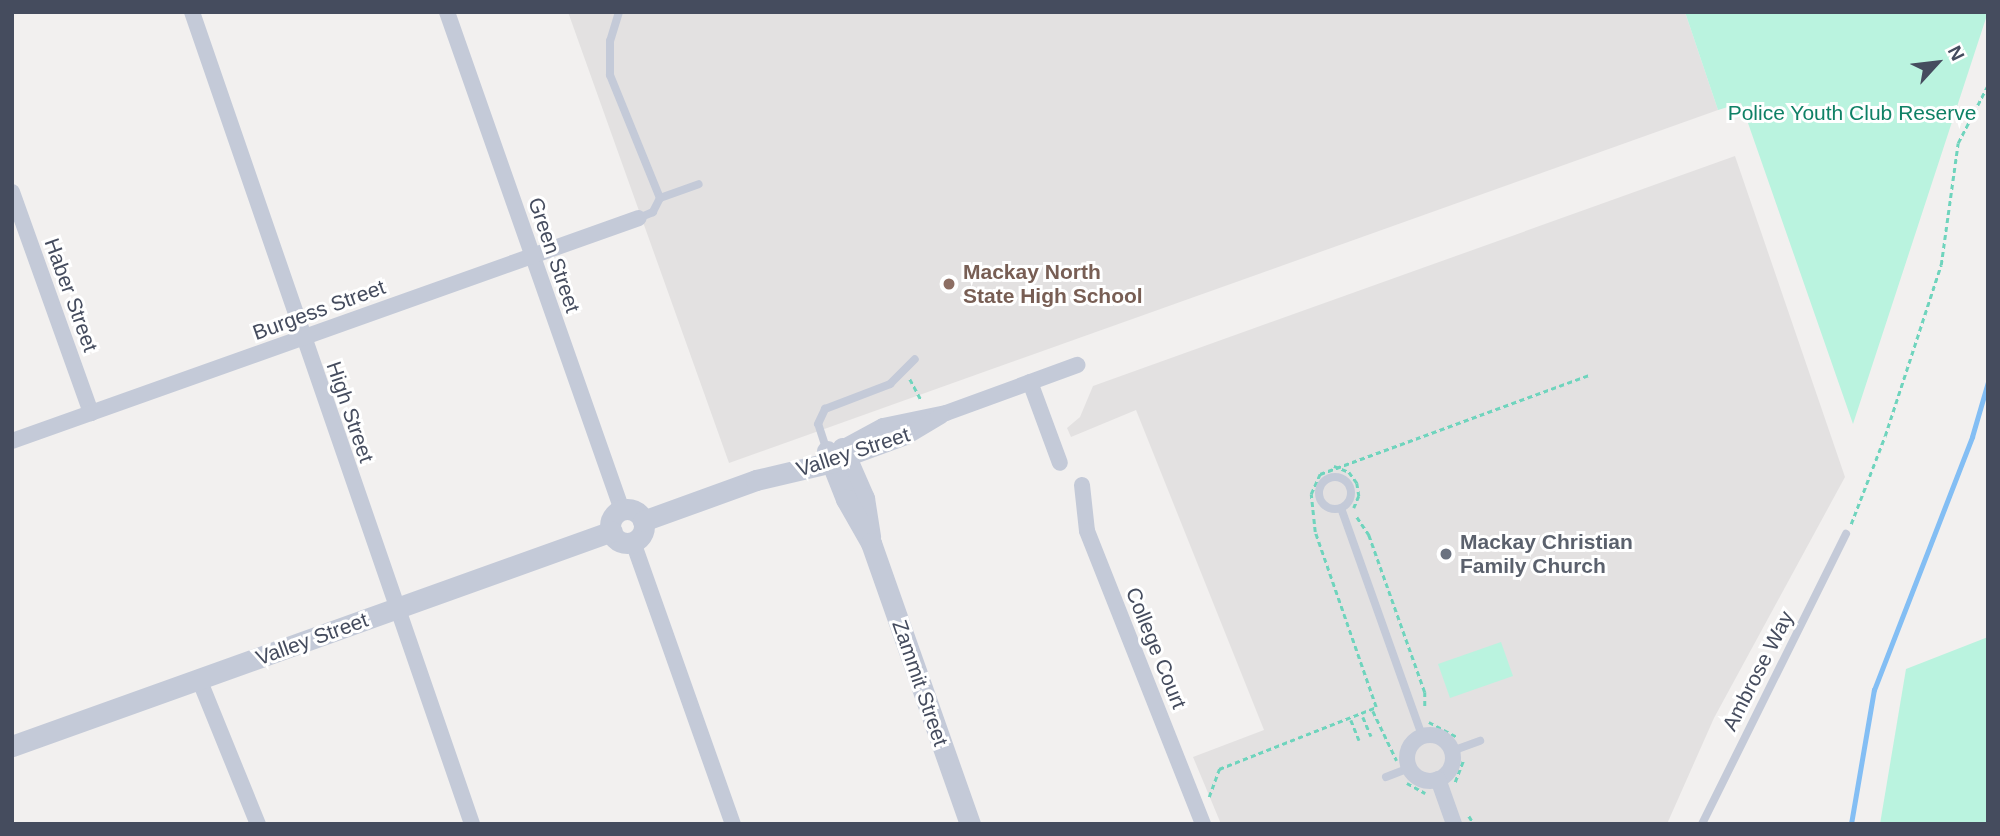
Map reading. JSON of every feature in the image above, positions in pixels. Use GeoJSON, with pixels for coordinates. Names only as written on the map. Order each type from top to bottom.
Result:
{"type":"FeatureCollection","features":[{"type":"Feature","properties":{"kind":"street","name":"High Street"},"geometry":{"type":"LineString","coordinates":[[192,12],[472,824]]}},
{"type":"Feature","properties":{"kind":"street","name":"Green Street"},"geometry":{"type":"LineString","coordinates":[[447,12],[622,510]]}},
{"type":"Feature","properties":{"kind":"street","name":"Haber Street"},"geometry":{"type":"LineString","coordinates":[[12,192],[91,413]]}},
{"type":"Feature","properties":{"kind":"street","name":"Burgess Street"},"geometry":{"type":"LineString","coordinates":[[12,441],[639,218]]}},
{"type":"Feature","properties":{"kind":"street","name":"Valley Street"},"geometry":{"type":"LineString","coordinates":[[643,521],[756,480],[803,455],[838,454],[906,437],[946,413],[1077,365]]}},
{"type":"Feature","properties":{"kind":"street"},"geometry":{"type":"LineString","coordinates":[[1030,382],[1060,463]]}},
{"type":"Feature","properties":{"kind":"street","name":"Zammit Street"},"geometry":{"type":"LineString","coordinates":[[838,454],[864,498],[871,543],[970,824]]}},
{"type":"Feature","properties":{"kind":"street","name":"College Court"},"geometry":{"type":"LineString","coordinates":[[1082,485],[1087,531],[1203,824]]}},
{"type":"Feature","properties":{"kind":"street"},"geometry":{"type":"LineString","coordinates":[[622,510],[632,510],[643,521],[641,536],[633,542],[618,540],[612,531],[611,521],[622,510]]}},
{"type":"Feature","properties":{"kind":"street","name":"Valley Street"},"geometry":{"type":"LineString","coordinates":[[12,746],[612,531]]}},
{"type":"Feature","properties":{"kind":"street"},"geometry":{"type":"LineString","coordinates":[[633,542],[733,824]]}},
{"type":"Feature","properties":{"kind":"street"},"geometry":{"type":"LineString","coordinates":[[199,679],[258,824]]}},
{"type":"Feature","properties":{"kind":"street"},"geometry":{"type":"LineString","coordinates":[[1422,736],[1438,736],[1457,749],[1450,768],[1438,779],[1422,779],[1409,768],[1409,747],[1422,736]]}},
{"type":"Feature","properties":{"kind":"street"},"geometry":{"type":"LineString","coordinates":[[1438,779],[1458,818]]}},
{"type":"Feature","properties":{"kind":"lane"},"geometry":{"type":"LineString","coordinates":[[619,12],[610,41],[610,75],[660,198]]}},
{"type":"Feature","properties":{"kind":"lane"},"geometry":{"type":"LineString","coordinates":[[639,218],[653,212],[660,198],[699,184]]}},
{"type":"Feature","properties":{"kind":"lane"},"geometry":{"type":"LineString","coordinates":[[838,454],[818,424],[825,409],[886,386],[915,359]]}},
{"type":"Feature","properties":{"kind":"lane"},"geometry":{"type":"LineString","coordinates":[[1331,477],[1345,480],[1350,488],[1348,502],[1341,508],[1327,507],[1321,500],[1321,486],[1331,477]]}},
{"type":"Feature","properties":{"kind":"lane"},"geometry":{"type":"LineString","coordinates":[[1341,508],[1422,736]]}},
{"type":"Feature","properties":{"kind":"lane","name":"Ambrose Way"},"geometry":{"type":"LineString","coordinates":[[1702,824],[1846,534]]}},
{"type":"Feature","properties":{"kind":"lane"},"geometry":{"type":"LineString","coordinates":[[1457,749],[1480,741]]}},
{"type":"Feature","properties":{"kind":"lane"},"geometry":{"type":"LineString","coordinates":[[1386,777],[1409,768]]}},
{"type":"Feature","properties":{"kind":"path"},"geometry":{"type":"LineString","coordinates":[[1846,534],[1885,436],[1941,265],[1958,143],[1988,85]]}},
{"type":"Feature","properties":{"kind":"path"},"geometry":{"type":"LineString","coordinates":[[904,371],[922,400]]}},
{"type":"Feature","properties":{"kind":"path"},"geometry":{"type":"LineString","coordinates":[[1334,466],[1349,472],[1357,483],[1354,513],[1365,526],[1388,587],[1425,692],[1427,719],[1451,730],[1464,760],[1455,790]]}},
{"type":"Feature","properties":{"kind":"path"},"geometry":{"type":"LineString","coordinates":[[1363,715],[1371,736]]}},
{"type":"Feature","properties":{"kind":"path"},"geometry":{"type":"LineString","coordinates":[[1352,720],[1359,740]]}},
{"type":"Feature","properties":{"kind":"path"},"geometry":{"type":"LineString","coordinates":[[1458,818],[1474,824]]}},
{"type":"Feature","properties":{"kind":"shaded area","name":"Mackay North State High School"},"geometry":{"type":"Polygon","coordinates":[[[568,12],[1685,12],[1718,110],[729,463],[568,12]]]}},
{"type":"Feature","properties":{"kind":"shaded area"},"geometry":{"type":"Polygon","coordinates":[[[1735,156],[1845,477],[1714,718],[1667,824],[1221,824],[1193,757],[1264,730],[1136,410],[1071,437],[1067,428],[1080,417],[1093,386],[1735,156]]]}},
{"type":"Feature","properties":{"kind":"green space","name":"Police Youth Club Reserve"},"geometry":{"type":"Polygon","coordinates":[[[1685,12],[1988,12],[1853,424],[1741,103],[1718,110],[1685,12]]]}},
{"type":"Feature","properties":{"kind":"green space"},"geometry":{"type":"Polygon","coordinates":[[[1988,637],[1988,824],[1880,824],[1906,669],[1988,637]]]}},
{"type":"Feature","properties":{"kind":"green space"},"geometry":{"type":"Polygon","coordinates":[[[1501,642],[1513,676],[1450,698],[1438,664],[1501,642]]]}},
{"type":"Feature","properties":{"kind":"waterway"},"geometry":{"type":"LineString","coordinates":[[1851,824],[1874,690],[1972,437],[1988,382]]}},
{"type":"Feature","properties":{"kind":"place","name":"Mackay North State High School"},"geometry":{"type":"Point","coordinates":[949,284]}},
{"type":"Feature","properties":{"kind":"place","name":"Mackay Christian Family Church"},"geometry":{"type":"Point","coordinates":[1446,554]}}]}
